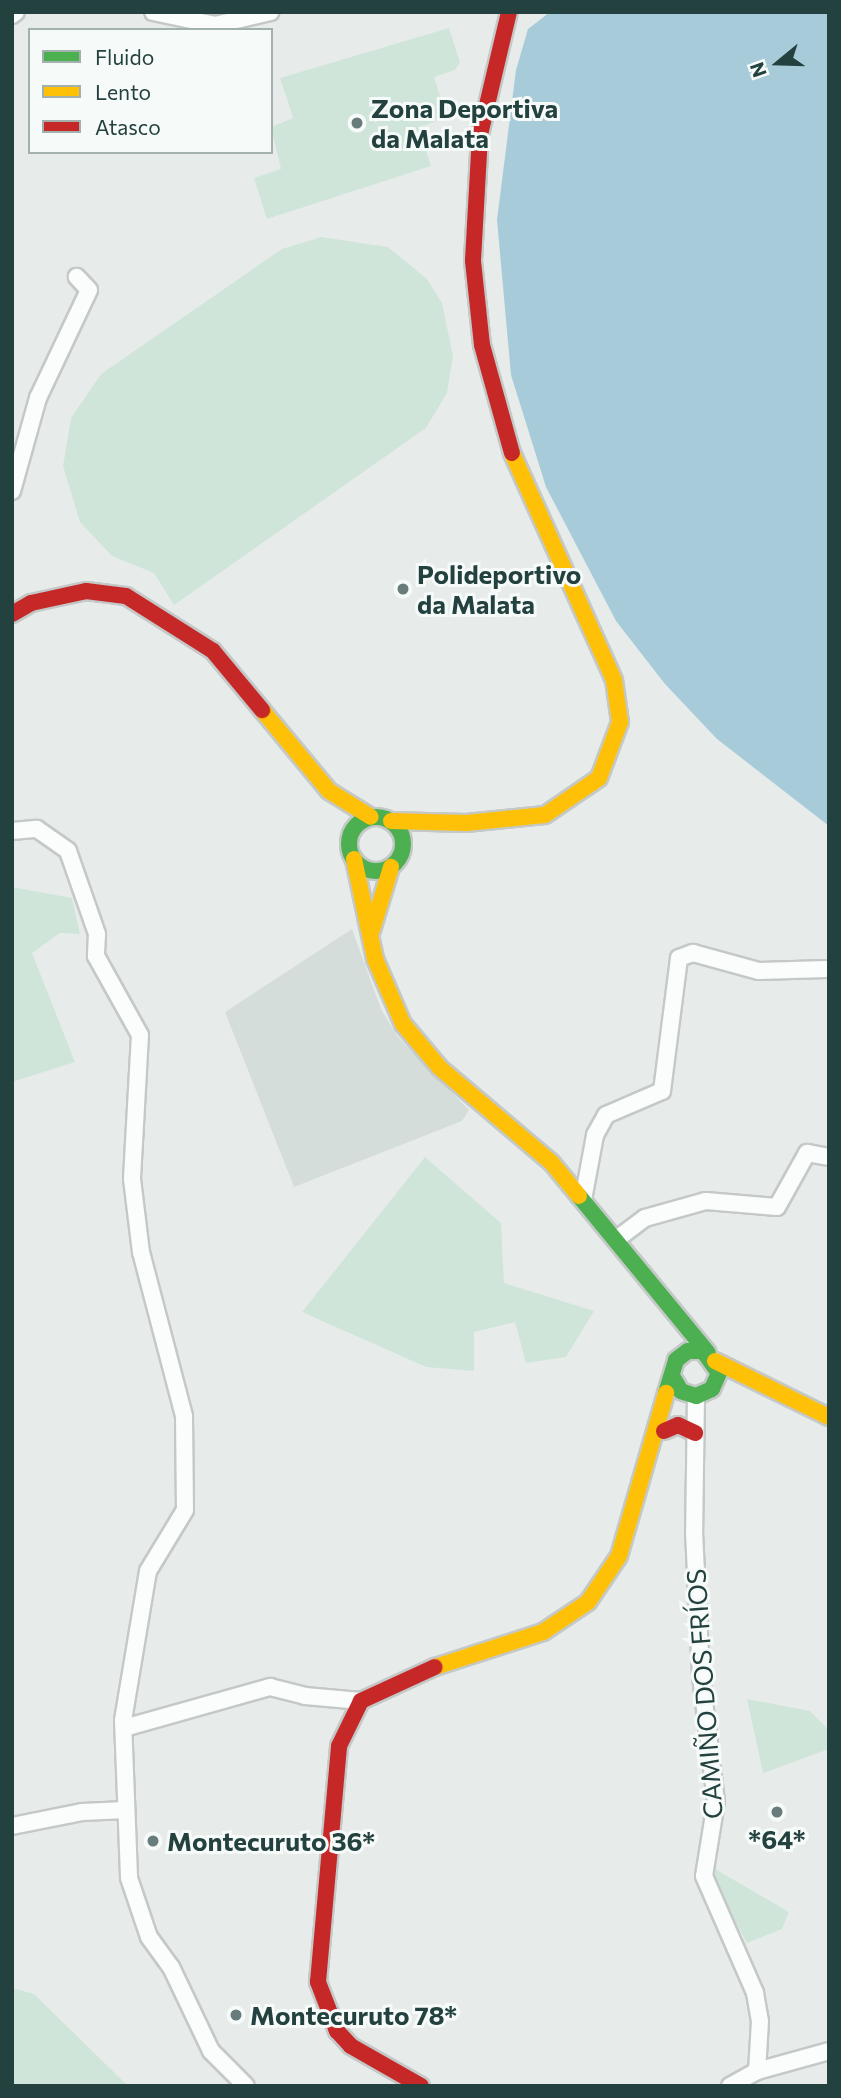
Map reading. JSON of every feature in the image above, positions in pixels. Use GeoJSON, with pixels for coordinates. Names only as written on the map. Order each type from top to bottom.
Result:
{"type":"FeatureCollection","features":[{"type":"Feature","properties":{"kind":"main road"},"geometry":{"type":"LineString","coordinates":[[329,791],[371,817],[391,821],[466,823],[524,820],[572,801],[599,778],[620,722],[614,680],[518,476],[482,345],[473,261],[480,135],[509,12]]}},
{"type":"Feature","properties":{"kind":"main road"},"geometry":{"type":"LineString","coordinates":[[12,614],[31,603],[86,591],[126,596],[213,651],[329,791],[349,840],[372,947],[389,999],[422,1050],[533,1144],[617,1239],[712,1357],[718,1376],[712,1389]]}},
{"type":"Feature","properties":{"kind":"main road"},"geometry":{"type":"LineString","coordinates":[[349,840],[358,824],[371,817]]}},
{"type":"Feature","properties":{"kind":"main road"},"geometry":{"type":"LineString","coordinates":[[391,821],[401,834],[402,853]]}},
{"type":"Feature","properties":{"kind":"main road"},"geometry":{"type":"LineString","coordinates":[[372,947],[374,912],[391,867],[402,853],[466,823]]}},
{"type":"Feature","properties":{"kind":"main road"},"geometry":{"type":"LineString","coordinates":[[354,859],[371,871],[391,867]]}},
{"type":"Feature","properties":{"kind":"main road"},"geometry":{"type":"LineString","coordinates":[[665,1300],[677,1388],[694,1396]]}},
{"type":"Feature","properties":{"kind":"main road"},"geometry":{"type":"LineString","coordinates":[[421,2086],[351,2046],[337,2031],[318,1982],[333,1780],[339,1746],[361,1700],[415,1674],[568,1620],[595,1593],[620,1556],[659,1438],[674,1368],[688,1351],[712,1357],[755,1383],[829,1417]]}},
{"type":"Feature","properties":{"kind":"main road"},"geometry":{"type":"LineString","coordinates":[[659,1438],[694,1396],[712,1389],[755,1383]]}},
{"type":"Feature","properties":{"kind":"main road"},"geometry":{"type":"LineString","coordinates":[[659,1438],[678,1425],[695,1433]]}},
{"type":"Feature","properties":{"kind":"street"},"geometry":{"type":"LineString","coordinates":[[153,12],[215,25],[271,12]]}},
{"type":"Feature","properties":{"kind":"street"},"geometry":{"type":"LineString","coordinates":[[12,491],[38,398],[89,290],[77,277]]}},
{"type":"Feature","properties":{"kind":"street"},"geometry":{"type":"LineString","coordinates":[[12,831],[37,829],[68,851],[97,934],[96,956],[140,1035],[132,1179],[141,1252],[184,1416],[185,1510],[148,1571],[124,1728],[126,1810],[134,1904],[211,2051],[246,2086]]}},
{"type":"Feature","properties":{"kind":"street"},"geometry":{"type":"LineString","coordinates":[[583,1200],[595,1135],[606,1115],[662,1091],[679,958],[693,954],[759,971],[826,969]]}},
{"type":"Feature","properties":{"kind":"street"},"geometry":{"type":"LineString","coordinates":[[617,1239],[645,1218],[683,1206],[731,1199],[777,1207],[807,1153],[829,1157]]}},
{"type":"Feature","properties":{"kind":"street","name":"CAMIÑO DOS FRÍOS"},"geometry":{"type":"LineString","coordinates":[[694,1396],[701,1676],[716,1802],[704,1876],[755,1993],[761,2021],[757,2071]]}},
{"type":"Feature","properties":{"kind":"street"},"geometry":{"type":"LineString","coordinates":[[124,1728],[270,1686],[305,1696],[361,1700]]}},
{"type":"Feature","properties":{"kind":"street"},"geometry":{"type":"LineString","coordinates":[[12,1826],[82,1812],[126,1810]]}},
{"type":"Feature","properties":{"kind":"street"},"geometry":{"type":"LineString","coordinates":[[730,2086],[757,2071],[829,2051]]}},
{"type":"Feature","properties":{"kind":"shaded area"},"geometry":{"type":"Polygon","coordinates":[[[352,929],[381,1009],[398,1037],[469,1110],[462,1121],[294,1187],[225,1012],[352,929]]]}},
{"type":"Feature","properties":{"kind":"green space","name":"Zona Deportiva da Malata"},"geometry":{"type":"Polygon","coordinates":[[[449,28],[460,62],[455,70],[434,77],[447,118],[418,127],[431,166],[267,219],[254,178],[281,169],[273,126],[293,118],[280,78],[449,28]]]}},
{"type":"Feature","properties":{"kind":"green space"},"geometry":{"type":"Polygon","coordinates":[[[321,237],[388,247],[427,279],[442,303],[453,356],[447,393],[426,428],[174,605],[154,573],[112,556],[80,522],[63,466],[71,418],[101,374],[282,249],[321,237]]]}},
{"type":"Feature","properties":{"kind":"green space"},"geometry":{"type":"Polygon","coordinates":[[[12,887],[72,898],[80,934],[60,933],[32,953],[75,1062],[12,1082],[12,887]]]}},
{"type":"Feature","properties":{"kind":"green space"},"geometry":{"type":"Polygon","coordinates":[[[425,1157],[501,1223],[504,1283],[594,1311],[566,1357],[526,1363],[515,1322],[474,1332],[474,1371],[426,1367],[302,1312],[425,1157]]]}},
{"type":"Feature","properties":{"kind":"green space"},"geometry":{"type":"Polygon","coordinates":[[[747,1699],[810,1711],[829,1730],[829,1749],[763,1773],[747,1699]]]}},
{"type":"Feature","properties":{"kind":"green space"},"geometry":{"type":"Polygon","coordinates":[[[710,1866],[789,1912],[782,1929],[747,1943],[714,1883],[710,1866]]]}},
{"type":"Feature","properties":{"kind":"green space"},"geometry":{"type":"Polygon","coordinates":[[[12,1988],[34,1994],[128,2086],[12,2086],[12,1988]]]}},
{"type":"Feature","properties":{"kind":"water"},"geometry":{"type":"Polygon","coordinates":[[[550,12],[829,12],[829,826],[717,739],[665,684],[616,621],[546,487],[511,375],[497,220],[516,70],[528,29],[550,12]]]}},
{"type":"Feature","properties":{"kind":"traffic: fast"},"geometry":{"type":"LineString","coordinates":[[376,817],[395,825],[403,844],[395,863],[376,871],[357,863],[349,844],[357,825],[376,817]]}},
{"type":"Feature","properties":{"kind":"traffic: fast"},"geometry":{"type":"LineString","coordinates":[[579,1196],[708,1353]]}},
{"type":"Feature","properties":{"kind":"traffic: fast"},"geometry":{"type":"LineString","coordinates":[[666,1393],[676,1360],[688,1351],[703,1351],[719,1373],[712,1389],[696,1396],[681,1391],[672,1376]]}},
{"type":"Feature","properties":{"kind":"traffic: slow"},"geometry":{"type":"LineString","coordinates":[[391,821],[466,823],[545,815],[599,778],[620,722],[614,680],[512,453]]}},
{"type":"Feature","properties":{"kind":"traffic: slow"},"geometry":{"type":"LineString","coordinates":[[262,710],[329,791],[371,817]]}},
{"type":"Feature","properties":{"kind":"traffic: slow"},"geometry":{"type":"LineString","coordinates":[[354,859],[375,959],[403,1024],[440,1068],[551,1162],[579,1196]]}},
{"type":"Feature","properties":{"kind":"traffic: slow"},"geometry":{"type":"LineString","coordinates":[[372,930],[391,867]]}},
{"type":"Feature","properties":{"kind":"traffic: slow"},"geometry":{"type":"LineString","coordinates":[[715,1361],[829,1417]]}},
{"type":"Feature","properties":{"kind":"traffic: slow"},"geometry":{"type":"LineString","coordinates":[[435,1667],[543,1632],[588,1602],[619,1556],[666,1393]]}},
{"type":"Feature","properties":{"kind":"traffic: jam"},"geometry":{"type":"LineString","coordinates":[[509,12],[480,135],[473,261],[482,345],[512,453]]}},
{"type":"Feature","properties":{"kind":"traffic: jam"},"geometry":{"type":"LineString","coordinates":[[12,614],[31,603],[86,591],[126,596],[213,651],[262,710]]}},
{"type":"Feature","properties":{"kind":"traffic: jam"},"geometry":{"type":"LineString","coordinates":[[664,1431],[678,1425],[695,1433]]}},
{"type":"Feature","properties":{"kind":"traffic: jam"},"geometry":{"type":"LineString","coordinates":[[421,2086],[351,2046],[337,2031],[318,1982],[339,1746],[361,1701],[435,1667]]}},
{"type":"Feature","properties":{"kind":"place","name":"Zona Deportiva da Malata"},"geometry":{"type":"Point","coordinates":[357,123]}},
{"type":"Feature","properties":{"kind":"place","name":"Polideportivo da Malata"},"geometry":{"type":"Point","coordinates":[403,589]}},
{"type":"Feature","properties":{"kind":"place","name":"*64*"},"geometry":{"type":"Point","coordinates":[777,1812]}},
{"type":"Feature","properties":{"kind":"place","name":"Montecuruto 36*"},"geometry":{"type":"Point","coordinates":[153,1841]}},
{"type":"Feature","properties":{"kind":"place","name":"Montecuruto 78*"},"geometry":{"type":"Point","coordinates":[236,2015]}}]}
